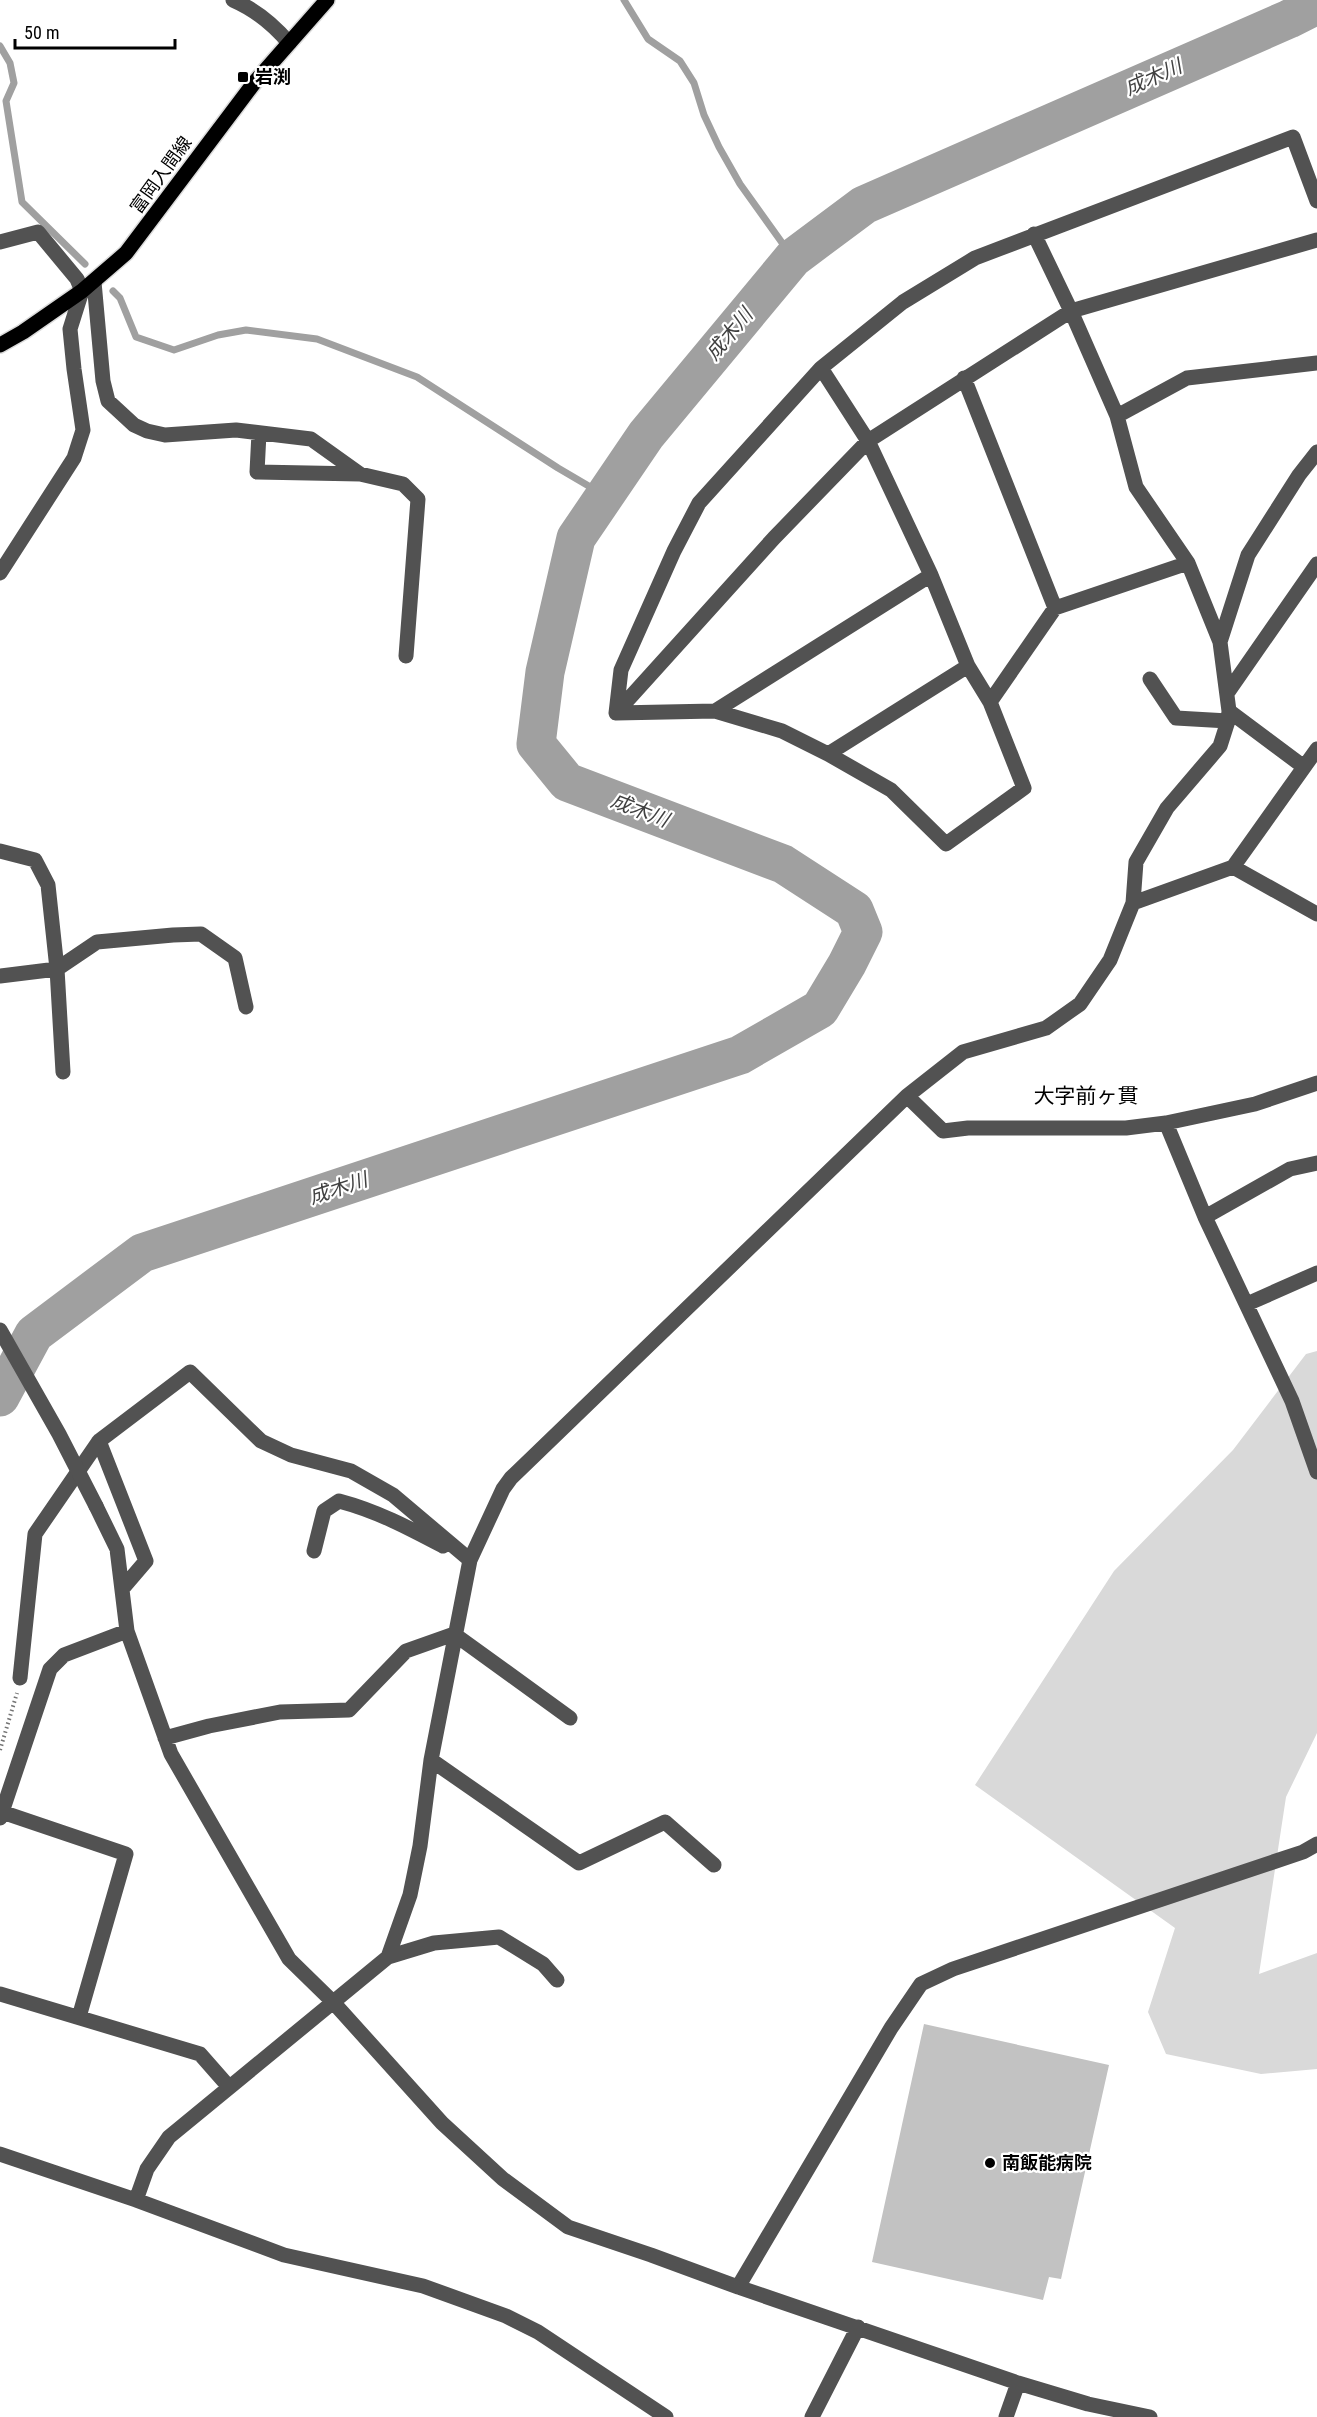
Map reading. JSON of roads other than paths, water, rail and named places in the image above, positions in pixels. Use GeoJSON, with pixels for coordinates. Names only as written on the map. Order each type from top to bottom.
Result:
{"type":"FeatureCollection","features":[{"type":"Feature","properties":{"kind":"main road","name":"富岡入間線"},"geometry":{"type":"LineString","coordinates":[[0,345],[23,332],[88,287],[126,253],[254,83],[327,0]]}},
{"type":"Feature","properties":{"kind":"street"},"geometry":{"type":"LineString","coordinates":[[232,0],[246,6],[273,25],[289,43]]}},
{"type":"Feature","properties":{"kind":"street"},"geometry":{"type":"LineString","coordinates":[[616,713],[621,670],[674,551],[699,503],[821,368],[903,302],[975,258],[1293,137],[1314,183],[1317,201]]}},
{"type":"Feature","properties":{"kind":"street"},"geometry":{"type":"LineString","coordinates":[[0,242],[38,232],[77,279],[88,287],[108,401],[134,425],[165,435],[236,430],[311,439],[360,474]]}},
{"type":"Feature","properties":{"kind":"street"},"geometry":{"type":"LineString","coordinates":[[388,1957],[410,1895],[420,1846],[431,1760],[470,1560],[503,1489],[511,1478],[907,1096],[963,1052],[1046,1028],[1080,1004],[1110,960],[1133,903],[1136,862],[1167,808],[1220,746],[1228,716],[1228,692],[1220,642],[1188,563],[1136,487],[1117,417],[1071,310],[1034,234]]}},
{"type":"Feature","properties":{"kind":"street"},"geometry":{"type":"LineString","coordinates":[[616,713],[774,538],[868,441],[1071,310],[1317,240]]}},
{"type":"Feature","properties":{"kind":"street"},"geometry":{"type":"LineString","coordinates":[[0,573],[74,458],[84,430],[70,329],[88,287]]}},
{"type":"Feature","properties":{"kind":"street"},"geometry":{"type":"LineString","coordinates":[[1117,417],[1187,378],[1317,363]]}},
{"type":"Feature","properties":{"kind":"street"},"geometry":{"type":"LineString","coordinates":[[616,713],[714,711],[782,731],[891,790],[946,844],[1024,788],[990,702],[968,666],[931,575],[868,441],[821,368]]}},
{"type":"Feature","properties":{"kind":"street"},"geometry":{"type":"LineString","coordinates":[[964,378],[1055,608]]}},
{"type":"Feature","properties":{"kind":"street"},"geometry":{"type":"LineString","coordinates":[[259,433],[256,472],[360,474],[403,484],[417,499],[406,656]]}},
{"type":"Feature","properties":{"kind":"street"},"geometry":{"type":"LineString","coordinates":[[1220,642],[1248,555],[1299,475],[1317,452]]}},
{"type":"Feature","properties":{"kind":"street"},"geometry":{"type":"LineString","coordinates":[[990,702],[1055,608],[1188,563]]}},
{"type":"Feature","properties":{"kind":"street"},"geometry":{"type":"LineString","coordinates":[[1228,692],[1317,564]]}},
{"type":"Feature","properties":{"kind":"street"},"geometry":{"type":"LineString","coordinates":[[714,711],[931,575]]}},
{"type":"Feature","properties":{"kind":"street"},"geometry":{"type":"LineString","coordinates":[[828,754],[968,666]]}},
{"type":"Feature","properties":{"kind":"street"},"geometry":{"type":"LineString","coordinates":[[1150,679],[1176,718],[1228,716],[1304,767]]}},
{"type":"Feature","properties":{"kind":"street"},"geometry":{"type":"LineString","coordinates":[[1133,903],[1233,867],[1317,749]]}},
{"type":"Feature","properties":{"kind":"street"},"geometry":{"type":"LineString","coordinates":[[0,851],[35,860],[48,885],[57,969],[63,1072]]}},
{"type":"Feature","properties":{"kind":"street"},"geometry":{"type":"LineString","coordinates":[[1233,867],[1317,914]]}},
{"type":"Feature","properties":{"kind":"street"},"geometry":{"type":"LineString","coordinates":[[0,976],[57,969],[97,942],[201,934],[235,958],[246,1007]]}},
{"type":"Feature","properties":{"kind":"street"},"geometry":{"type":"LineString","coordinates":[[907,1096],[943,1131],[968,1128],[1126,1128],[1166,1123],[1255,1104],[1317,1083]]}},
{"type":"Feature","properties":{"kind":"street"},"geometry":{"type":"LineString","coordinates":[[1166,1123],[1205,1217],[1292,1401],[1317,1472]]}},
{"type":"Feature","properties":{"kind":"street"},"geometry":{"type":"LineString","coordinates":[[1205,1217],[1290,1169],[1317,1163]]}},
{"type":"Feature","properties":{"kind":"street"},"geometry":{"type":"LineString","coordinates":[[1247,1304],[1317,1273]]}},
{"type":"Feature","properties":{"kind":"street"},"geometry":{"type":"LineString","coordinates":[[0,1330],[117,1549],[127,1631],[171,1754],[182,1774],[289,1959],[333,2002],[442,2123],[503,2179],[568,2227],[738,2288],[1018,2383],[1088,2404],[1150,2417]]}},
{"type":"Feature","properties":{"kind":"street"},"geometry":{"type":"LineString","coordinates":[[20,1678],[35,1533],[99,1441],[190,1372],[261,1441],[291,1455],[351,1471],[393,1495],[470,1560]]}},
{"type":"Feature","properties":{"kind":"street"},"geometry":{"type":"LineString","coordinates":[[99,1441],[146,1561],[122,1589]]}},
{"type":"Feature","properties":{"kind":"street"},"geometry":{"type":"LineString","coordinates":[[314,1551],[324,1511],[331,1504],[339,1501],[367,1508],[385,1516],[470,1560]]}},
{"type":"Feature","properties":{"kind":"street"},"geometry":{"type":"LineString","coordinates":[[79,2017],[126,1854],[1,1815],[50,1669],[64,1655],[127,1631]]}},
{"type":"Feature","properties":{"kind":"street"},"geometry":{"type":"LineString","coordinates":[[454,1634],[570,1718]]}},
{"type":"Feature","properties":{"kind":"street"},"geometry":{"type":"LineString","coordinates":[[165,1738],[209,1726],[279,1712],[349,1710],[406,1651],[454,1634]]}},
{"type":"Feature","properties":{"kind":"street"},"geometry":{"type":"LineString","coordinates":[[431,1760],[579,1863],[665,1822],[714,1865]]}},
{"type":"Feature","properties":{"kind":"street"},"geometry":{"type":"LineString","coordinates":[[738,2288],[891,2028],[921,1984],[953,1970],[1303,1852],[1317,1844]]}},
{"type":"Feature","properties":{"kind":"street"},"geometry":{"type":"LineString","coordinates":[[136,2200],[147,2169],[169,2137],[388,1957],[434,1943],[499,1937],[543,1964],[557,1980]]}},
{"type":"Feature","properties":{"kind":"street"},"geometry":{"type":"LineString","coordinates":[[0,1994],[200,2054],[229,2087]]}},
{"type":"Feature","properties":{"kind":"street"},"geometry":{"type":"LineString","coordinates":[[0,2154],[284,2254],[423,2286],[506,2316],[538,2332],[666,2417]]}},
{"type":"Feature","properties":{"kind":"street"},"geometry":{"type":"LineString","coordinates":[[812,2417],[858,2327]]}},
{"type":"Feature","properties":{"kind":"street"},"geometry":{"type":"LineString","coordinates":[[1006,2417],[1018,2383]]}},
{"type":"Feature","properties":{"kind":"waterway"},"geometry":{"type":"LineString","coordinates":[[624,0],[648,39],[680,61],[694,83],[704,115],[740,184],[793,258]]}},
{"type":"Feature","properties":{"kind":"waterway","name":"成木川"},"geometry":{"type":"LineString","coordinates":[[0,1397],[34,1334],[142,1253],[740,1055],[820,1009],[863,932],[854,910],[783,864],[567,782],[536,744],[545,672],[576,538],[646,435],[793,258],[864,205],[1317,5]]}},
{"type":"Feature","properties":{"kind":"waterway"},"geometry":{"type":"LineString","coordinates":[[0,46],[10,63],[14,83],[6,101],[22,202],[85,264]]}},
{"type":"Feature","properties":{"kind":"waterway"},"geometry":{"type":"LineString","coordinates":[[113,291],[120,298],[136,337],[174,350],[218,335],[246,330],[317,339],[417,377],[604,495]]}},
{"type":"Feature","properties":{"kind":"place","name":"岩渕"},"geometry":{"type":"Point","coordinates":[243,77]}},
{"type":"Feature","properties":{"kind":"place","name":"南飯能病院"},"geometry":{"type":"Point","coordinates":[990,2163]}},
{"type":"Feature","properties":{"kind":"district","name":"大字前ヶ貫"},"geometry":{"type":"Point","coordinates":[1086,1096]}}]}
